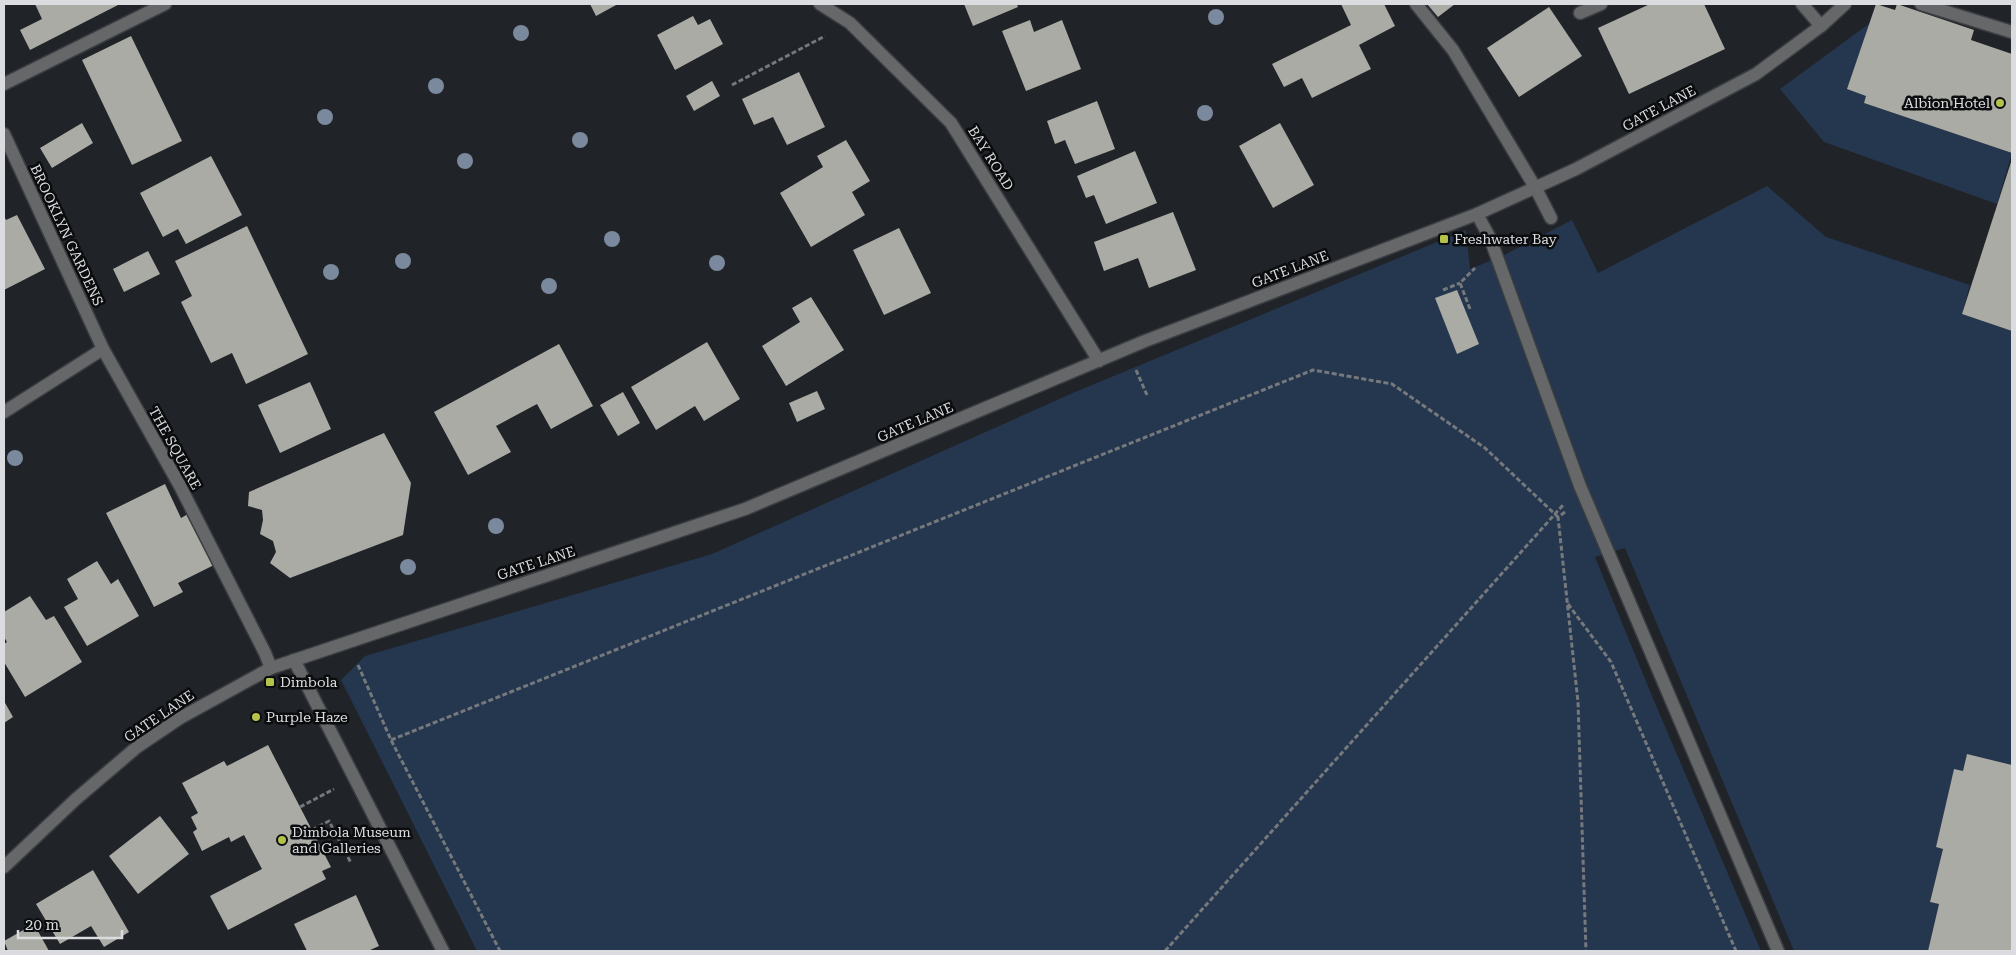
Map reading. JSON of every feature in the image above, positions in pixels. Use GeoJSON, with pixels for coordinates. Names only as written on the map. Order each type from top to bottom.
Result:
{"type":"FeatureCollection","features":[{"type":"Feature","properties":{"kind":"street"},"geometry":{"type":"LineString","coordinates":[[4,84],[165,4]]}},
{"type":"Feature","properties":{"kind":"street","name":"BAY ROAD"},"geometry":{"type":"LineString","coordinates":[[820,4],[850,23],[952,123],[1099,361]]}},
{"type":"Feature","properties":{"kind":"street"},"geometry":{"type":"LineString","coordinates":[[1416,4],[1453,50],[1535,187],[1550,218]]}},
{"type":"Feature","properties":{"kind":"street"},"geometry":{"type":"LineString","coordinates":[[1580,14],[1601,4]]}},
{"type":"Feature","properties":{"kind":"street"},"geometry":{"type":"LineString","coordinates":[[1802,4],[1822,26]]}},
{"type":"Feature","properties":{"kind":"street","name":"GATE LANE"},"geometry":{"type":"LineString","coordinates":[[4,868],[76,799],[138,747],[180,718],[271,668],[745,509],[1145,341],[1477,214],[1576,169],[1756,74],[1822,26],[1845,4]]}},
{"type":"Feature","properties":{"kind":"street"},"geometry":{"type":"LineString","coordinates":[[1921,4],[2012,32]]}},
{"type":"Feature","properties":{"kind":"street","name":"BROOKLYN GARDENS"},"geometry":{"type":"LineString","coordinates":[[4,134],[102,349]]}},
{"type":"Feature","properties":{"kind":"street"},"geometry":{"type":"LineString","coordinates":[[1477,214],[1490,238],[1580,486],[1778,951]]}},
{"type":"Feature","properties":{"kind":"street"},"geometry":{"type":"LineString","coordinates":[[4,412],[102,349]]}},
{"type":"Feature","properties":{"kind":"street","name":"THE SQUARE"},"geometry":{"type":"LineString","coordinates":[[102,349],[180,486],[266,653],[271,668]]}},
{"type":"Feature","properties":{"kind":"street"},"geometry":{"type":"LineString","coordinates":[[294,660],[443,951]]}},
{"type":"Feature","properties":{"kind":"path"},"geometry":{"type":"LineString","coordinates":[[732,85],[850,23]]}},
{"type":"Feature","properties":{"kind":"path"},"geometry":{"type":"LineString","coordinates":[[1443,290],[1460,282],[1475,270],[1490,238]]}},
{"type":"Feature","properties":{"kind":"path"},"geometry":{"type":"LineString","coordinates":[[1460,282],[1470,309]]}},
{"type":"Feature","properties":{"kind":"path"},"geometry":{"type":"LineString","coordinates":[[392,740],[1313,370],[1392,384],[1485,448],[1556,516],[1578,702],[1586,951]]}},
{"type":"Feature","properties":{"kind":"path"},"geometry":{"type":"LineString","coordinates":[[1556,516],[1574,505],[1580,486]]}},
{"type":"Feature","properties":{"kind":"path"},"geometry":{"type":"LineString","coordinates":[[1165,951],[1556,516],[1580,486]]}},
{"type":"Feature","properties":{"kind":"path"},"geometry":{"type":"LineString","coordinates":[[1567,603],[1611,662],[1736,951]]}},
{"type":"Feature","properties":{"kind":"path"},"geometry":{"type":"LineString","coordinates":[[360,667],[392,740],[500,951]]}},
{"type":"Feature","properties":{"kind":"path"},"geometry":{"type":"LineString","coordinates":[[300,808],[354,778]]}},
{"type":"Feature","properties":{"kind":"path"},"geometry":{"type":"LineString","coordinates":[[312,830],[329,821],[351,863]]}},
{"type":"Feature","properties":{"kind":"shaded area"},"geometry":{"type":"Polygon","coordinates":[[[1870,23],[1864,103],[2012,153],[1997,204],[1824,142],[1780,89],[1870,23]]]}},
{"type":"Feature","properties":{"kind":"shaded area"},"geometry":{"type":"Polygon","coordinates":[[[1767,186],[1826,237],[1970,285],[1962,314],[2012,331],[2012,765],[1967,754],[1963,771],[1954,770],[1936,847],[1943,849],[1930,902],[1939,904],[1928,951],[1794,951],[1625,548],[1595,557],[1761,951],[477,951],[341,680],[365,656],[712,554],[1075,392],[1466,230],[1470,269],[1502,256],[1572,220],[1598,273],[1767,186]]]}},
{"type":"Feature","properties":{"kind":"building"},"geometry":{"type":"Polygon","coordinates":[[[35,4],[120,4],[30,50],[20,30],[42,19],[35,4]]]}},
{"type":"Feature","properties":{"kind":"building"},"geometry":{"type":"Polygon","coordinates":[[[590,4],[618,4],[596,16],[590,4]]]}},
{"type":"Feature","properties":{"kind":"building"},"geometry":{"type":"Polygon","coordinates":[[[964,4],[1017,4],[1018,7],[973,26],[964,4]]]}},
{"type":"Feature","properties":{"kind":"building"},"geometry":{"type":"Polygon","coordinates":[[[1341,4],[1384,4],[1395,26],[1359,45],[1371,69],[1312,98],[1302,78],[1284,87],[1272,64],[1351,25],[1341,4]]]}},
{"type":"Feature","properties":{"kind":"building"},"geometry":{"type":"Polygon","coordinates":[[[1427,4],[1455,4],[1438,17],[1427,4]]]}},
{"type":"Feature","properties":{"kind":"building"},"geometry":{"type":"Polygon","coordinates":[[[1650,4],[1704,4],[1725,49],[1629,94],[1598,28],[1650,4]]]}},
{"type":"Feature","properties":{"kind":"building"},"geometry":{"type":"Polygon","coordinates":[[[1876,4],[1895,10],[1897,4],[1974,30],[1971,40],[2012,54],[2012,153],[1864,103],[1866,96],[1847,89],[1876,4]]]}},
{"type":"Feature","properties":{"kind":"building"},"geometry":{"type":"Polygon","coordinates":[[[1549,7],[1582,56],[1519,97],[1487,48],[1549,7]]]}},
{"type":"Feature","properties":{"kind":"building"},"geometry":{"type":"Polygon","coordinates":[[[693,16],[698,25],[710,19],[723,44],[675,70],[657,35],[693,16]]]}},
{"type":"Feature","properties":{"kind":"building"},"geometry":{"type":"Polygon","coordinates":[[[1030,20],[1034,32],[1062,20],[1081,69],[1026,91],[1002,31],[1030,20]]]}},
{"type":"Feature","properties":{"kind":"building"},"geometry":{"type":"Polygon","coordinates":[[[131,36],[182,141],[132,165],[82,60],[131,36]]]}},
{"type":"Feature","properties":{"kind":"building"},"geometry":{"type":"Polygon","coordinates":[[[799,72],[825,127],[787,145],[773,117],[754,125],[742,99],[799,72]]]}},
{"type":"Feature","properties":{"kind":"building"},"geometry":{"type":"Polygon","coordinates":[[[712,81],[720,96],[694,111],[686,96],[712,81]]]}},
{"type":"Feature","properties":{"kind":"building"},"geometry":{"type":"Polygon","coordinates":[[[1097,101],[1115,149],[1075,164],[1065,140],[1055,144],[1047,121],[1097,101]]]}},
{"type":"Feature","properties":{"kind":"building"},"geometry":{"type":"Polygon","coordinates":[[[82,123],[93,143],[52,168],[40,148],[82,123]]]}},
{"type":"Feature","properties":{"kind":"building"},"geometry":{"type":"Polygon","coordinates":[[[1280,123],[1314,185],[1273,208],[1239,146],[1280,123]]]}},
{"type":"Feature","properties":{"kind":"building"},"geometry":{"type":"Polygon","coordinates":[[[846,140],[870,181],[852,192],[865,215],[811,247],[780,193],[823,167],[817,156],[846,140]]]}},
{"type":"Feature","properties":{"kind":"building"},"geometry":{"type":"Polygon","coordinates":[[[1135,151],[1157,203],[1106,224],[1094,195],[1086,198],[1077,176],[1135,151]]]}},
{"type":"Feature","properties":{"kind":"building"},"geometry":{"type":"Polygon","coordinates":[[[211,156],[242,215],[186,244],[178,229],[163,237],[140,193],[211,156]]]}},
{"type":"Feature","properties":{"kind":"building"},"geometry":{"type":"Polygon","coordinates":[[[2012,159],[2012,331],[1962,314],[2012,159]]]}},
{"type":"Feature","properties":{"kind":"building"},"geometry":{"type":"Polygon","coordinates":[[[1173,212],[1196,270],[1149,288],[1138,258],[1104,271],[1094,242],[1173,212]]]}},
{"type":"Feature","properties":{"kind":"building"},"geometry":{"type":"Polygon","coordinates":[[[17,215],[45,269],[4,290],[4,216],[6,220],[17,215]]]}},
{"type":"Feature","properties":{"kind":"building"},"geometry":{"type":"Polygon","coordinates":[[[247,226],[308,354],[246,384],[232,353],[211,363],[181,302],[192,296],[175,261],[247,226]]]}},
{"type":"Feature","properties":{"kind":"building"},"geometry":{"type":"Polygon","coordinates":[[[899,228],[931,293],[884,315],[853,250],[899,228]]]}},
{"type":"Feature","properties":{"kind":"building"},"geometry":{"type":"Polygon","coordinates":[[[148,251],[160,274],[124,292],[113,269],[148,251]]]}},
{"type":"Feature","properties":{"kind":"building"},"geometry":{"type":"Polygon","coordinates":[[[1457,290],[1479,344],[1457,354],[1435,298],[1457,290]]]}},
{"type":"Feature","properties":{"kind":"building"},"geometry":{"type":"Polygon","coordinates":[[[811,297],[844,350],[786,386],[762,346],[800,322],[792,308],[811,297]]]}},
{"type":"Feature","properties":{"kind":"building"},"geometry":{"type":"Polygon","coordinates":[[[707,342],[740,399],[704,421],[695,406],[656,430],[631,387],[707,342]]]}},
{"type":"Feature","properties":{"kind":"building"},"geometry":{"type":"Polygon","coordinates":[[[559,344],[593,406],[551,429],[537,404],[496,426],[511,452],[468,475],[434,412],[559,344]]]}},
{"type":"Feature","properties":{"kind":"building"},"geometry":{"type":"Polygon","coordinates":[[[310,382],[331,429],[280,453],[258,405],[310,382]]]}},
{"type":"Feature","properties":{"kind":"building"},"geometry":{"type":"Polygon","coordinates":[[[817,391],[825,409],[797,422],[789,403],[817,391]]]}},
{"type":"Feature","properties":{"kind":"building"},"geometry":{"type":"Polygon","coordinates":[[[623,392],[640,423],[618,436],[600,405],[623,392]]]}},
{"type":"Feature","properties":{"kind":"building"},"geometry":{"type":"Polygon","coordinates":[[[384,433],[411,483],[403,535],[290,578],[270,563],[276,552],[273,541],[260,534],[263,520],[262,510],[248,506],[249,492],[384,433]]]}},
{"type":"Feature","properties":{"kind":"building"},"geometry":{"type":"Polygon","coordinates":[[[165,484],[181,518],[188,514],[214,565],[178,583],[183,592],[154,607],[106,513],[165,484]]]}},
{"type":"Feature","properties":{"kind":"building"},"geometry":{"type":"Polygon","coordinates":[[[97,561],[111,584],[118,579],[139,616],[87,646],[64,607],[78,599],[67,579],[97,561]]]}},
{"type":"Feature","properties":{"kind":"building"},"geometry":{"type":"Polygon","coordinates":[[[30,596],[46,620],[54,616],[82,662],[25,697],[4,662],[4,644],[7,642],[4,637],[4,612],[30,596]]]}},
{"type":"Feature","properties":{"kind":"building"},"geometry":{"type":"Polygon","coordinates":[[[4,701],[13,717],[4,723],[4,701]]]}},
{"type":"Feature","properties":{"kind":"building","name":"Dimbola Museum and Galleries"},"geometry":{"type":"Polygon","coordinates":[[[268,745],[331,867],[322,871],[326,879],[228,930],[210,896],[262,869],[244,835],[231,842],[229,837],[202,851],[193,832],[197,829],[191,817],[198,813],[182,783],[224,761],[227,766],[268,745]]]}},
{"type":"Feature","properties":{"kind":"building"},"geometry":{"type":"Polygon","coordinates":[[[1967,754],[2012,765],[2012,951],[1928,951],[1939,904],[1930,902],[1943,849],[1936,847],[1954,769],[1963,771],[1967,754]]]}},
{"type":"Feature","properties":{"kind":"building"},"geometry":{"type":"Polygon","coordinates":[[[160,816],[189,854],[138,894],[109,856],[160,816]]]}},
{"type":"Feature","properties":{"kind":"building"},"geometry":{"type":"Polygon","coordinates":[[[93,870],[129,932],[104,947],[91,926],[60,944],[36,904],[93,870]]]}},
{"type":"Feature","properties":{"kind":"building"},"geometry":{"type":"Polygon","coordinates":[[[356,895],[379,946],[368,951],[307,951],[294,924],[356,895]]]}},
{"type":"Feature","properties":{"kind":"building"},"geometry":{"type":"Polygon","coordinates":[[[34,924],[49,951],[8,951],[4,941],[34,924]]]}},
{"type":"Feature","properties":{"kind":"place","name":"Albion Hotel"},"geometry":{"type":"Point","coordinates":[2000,103]}},
{"type":"Feature","properties":{"kind":"place","name":"Freshwater Bay"},"geometry":{"type":"Point","coordinates":[1444,239]}},
{"type":"Feature","properties":{"kind":"place","name":"Dimbola"},"geometry":{"type":"Point","coordinates":[270,682]}},
{"type":"Feature","properties":{"kind":"place","name":"Purple Haze"},"geometry":{"type":"Point","coordinates":[256,717]}},
{"type":"Feature","properties":{"kind":"place","name":"Dimbola Museum and Galleries"},"geometry":{"type":"Point","coordinates":[282,840]}}]}
